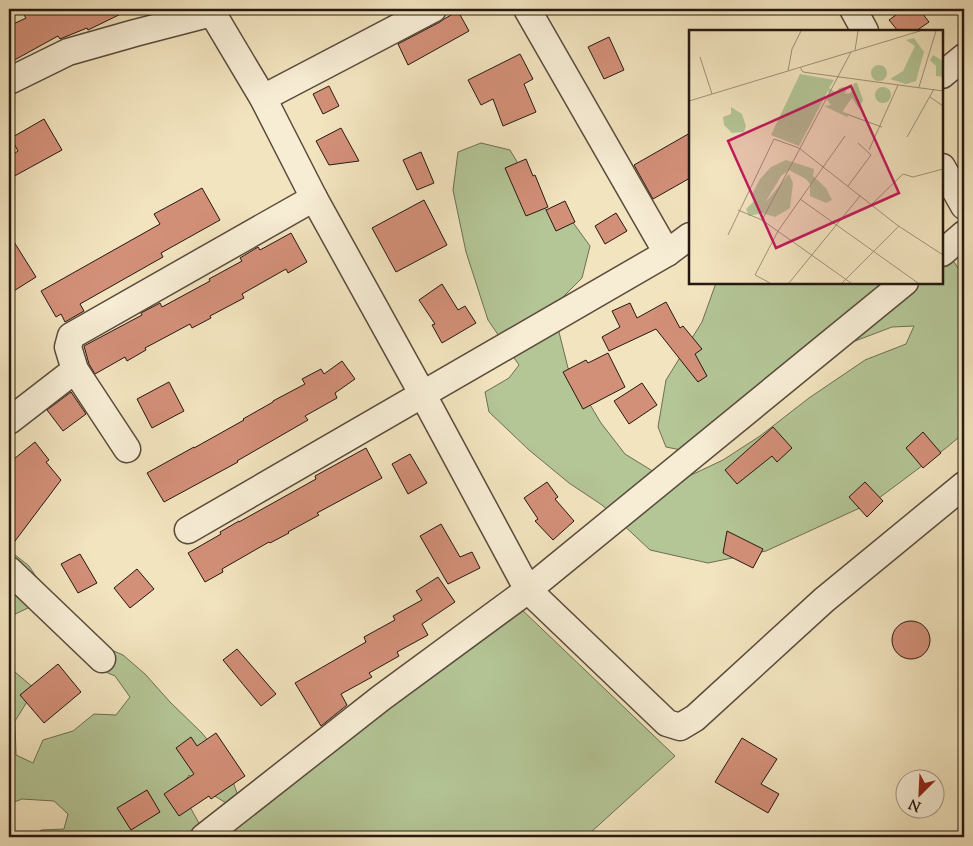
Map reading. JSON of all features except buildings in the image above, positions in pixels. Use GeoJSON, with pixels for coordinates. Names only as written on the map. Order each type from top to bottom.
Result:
{"type":"FeatureCollection","features":[{"type":"Feature","properties":{"kind":"street"},"geometry":{"type":"LineString","coordinates":[[264,98],[433,9]]}},
{"type":"Feature","properties":{"kind":"street"},"geometry":{"type":"LineString","coordinates":[[527,9],[667,253]]}},
{"type":"Feature","properties":{"kind":"street"},"geometry":{"type":"LineString","coordinates":[[853,9],[864,30]]}},
{"type":"Feature","properties":{"kind":"street"},"geometry":{"type":"LineString","coordinates":[[9,80],[68,52],[211,11],[264,98],[314,198],[528,590],[667,723],[680,727],[695,718],[824,600],[964,485]]}},
{"type":"Feature","properties":{"kind":"street"},"geometry":{"type":"LineString","coordinates":[[943,74],[964,57]]}},
{"type":"Feature","properties":{"kind":"street"},"geometry":{"type":"LineString","coordinates":[[943,169],[964,206]]}},
{"type":"Feature","properties":{"kind":"street"},"geometry":{"type":"LineString","coordinates":[[127,449],[75,370],[68,347],[71,336],[314,198]]}},
{"type":"Feature","properties":{"kind":"street"},"geometry":{"type":"LineString","coordinates":[[943,252],[964,234]]}},
{"type":"Feature","properties":{"kind":"street"},"geometry":{"type":"LineString","coordinates":[[188,530],[667,253],[689,237]]}},
{"type":"Feature","properties":{"kind":"street"},"geometry":{"type":"LineString","coordinates":[[204,837],[381,698],[528,590],[903,284]]}},
{"type":"Feature","properties":{"kind":"street"},"geometry":{"type":"LineString","coordinates":[[9,421],[75,370]]}},
{"type":"Feature","properties":{"kind":"street"},"geometry":{"type":"LineString","coordinates":[[9,570],[102,659]]}},
{"type":"Feature","properties":{"kind":"green space"},"geometry":{"type":"Polygon","coordinates":[[[481,143],[510,150],[545,209],[569,217],[590,246],[582,278],[561,299],[557,324],[568,368],[601,423],[625,454],[659,475],[689,476],[723,460],[760,436],[809,398],[865,360],[906,344],[914,326],[892,327],[834,349],[691,452],[666,447],[658,427],[666,380],[702,322],[716,284],[943,284],[943,246],[961,272],[964,271],[964,433],[875,501],[766,551],[708,563],[650,550],[602,505],[569,483],[529,450],[489,412],[485,392],[509,378],[519,365],[488,320],[466,252],[453,190],[458,152],[481,143]]]}},
{"type":"Feature","properties":{"kind":"green space"},"geometry":{"type":"Polygon","coordinates":[[[9,550],[29,566],[41,584],[30,607],[9,617],[9,550]]]}},
{"type":"Feature","properties":{"kind":"green space"},"geometry":{"type":"Polygon","coordinates":[[[518,606],[675,756],[590,833],[590,837],[222,837],[518,606]]]}},
{"type":"Feature","properties":{"kind":"green space"},"geometry":{"type":"Polygon","coordinates":[[[100,645],[123,655],[145,674],[202,733],[227,765],[237,793],[231,806],[213,795],[189,775],[180,789],[200,825],[195,837],[119,837],[116,833],[113,837],[36,837],[41,830],[64,829],[68,814],[54,801],[22,799],[9,804],[9,676],[15,672],[35,689],[15,721],[16,755],[33,763],[43,740],[73,731],[94,714],[116,715],[130,697],[115,676],[94,667],[100,645]]]}}]}
